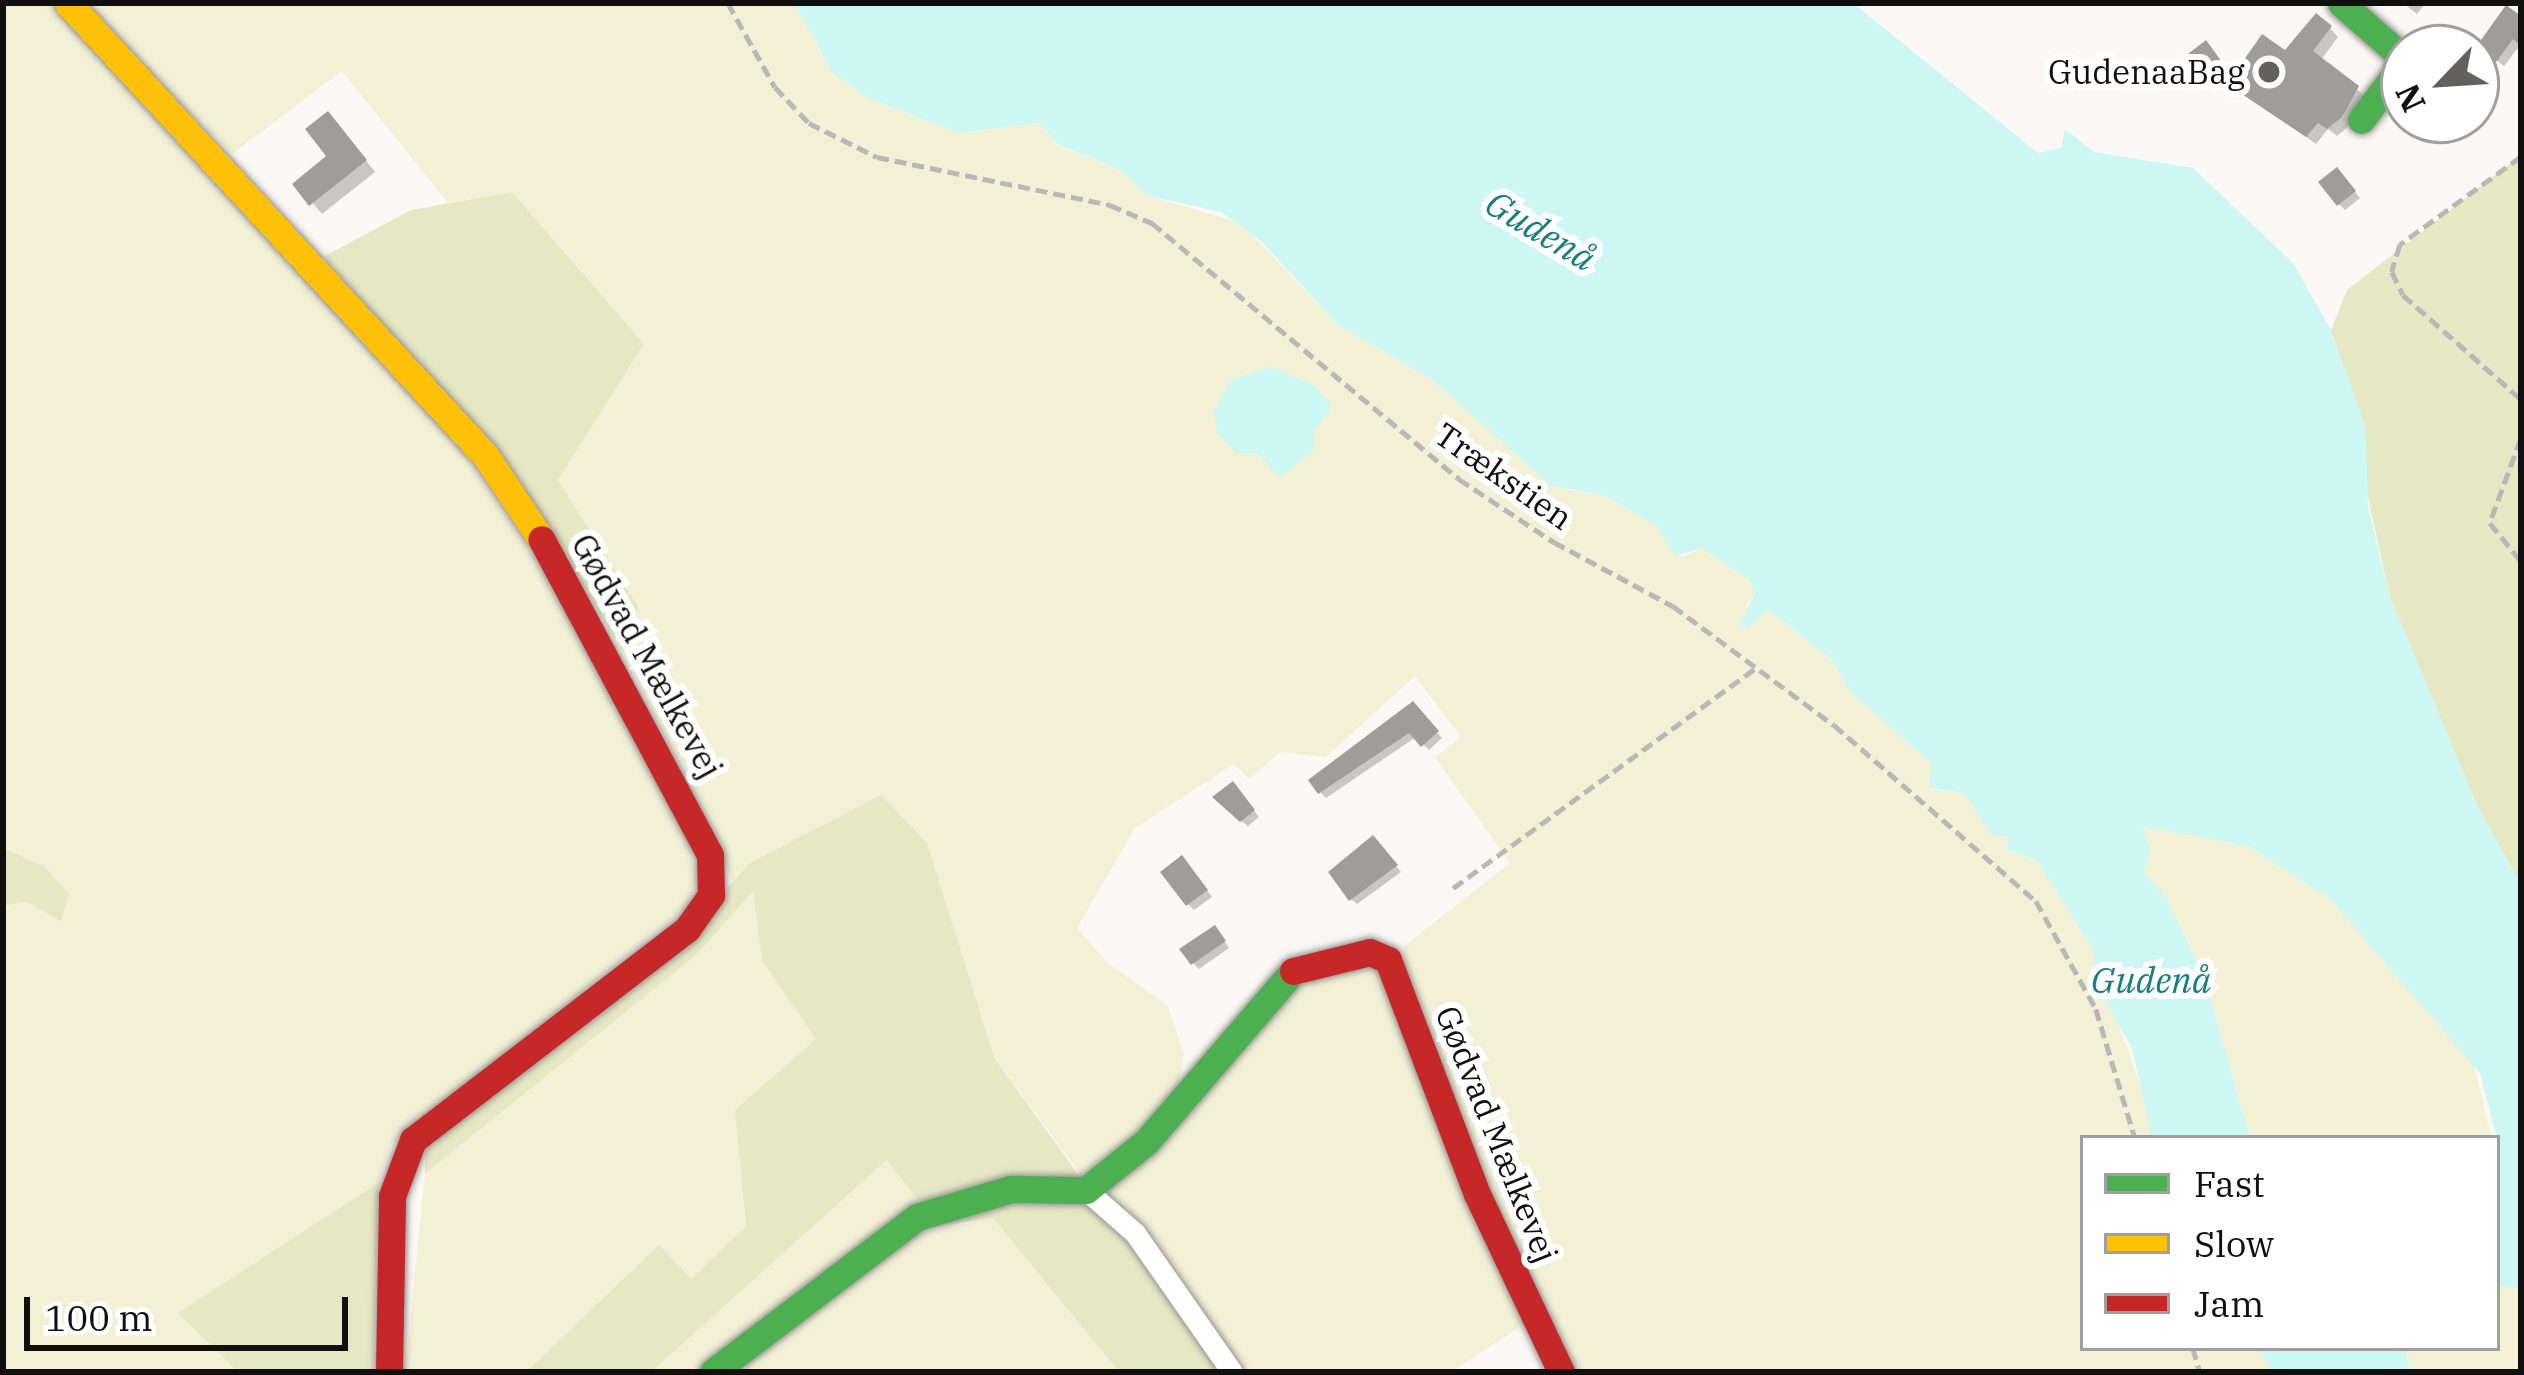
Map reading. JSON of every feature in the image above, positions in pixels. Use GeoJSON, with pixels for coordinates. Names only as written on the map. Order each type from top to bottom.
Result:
{"type":"FeatureCollection","features":[{"type":"Feature","properties":{"kind":"street","name":"Gødvad Mælkevej"},"geometry":{"type":"LineString","coordinates":[[68,3],[485,455],[552,556],[710,855],[711,895],[687,929],[413,1140],[392,1196],[389,1372]]}},
{"type":"Feature","properties":{"kind":"street"},"geometry":{"type":"LineString","coordinates":[[2341,3],[2400,55],[2398,70],[2361,120]]}},
{"type":"Feature","properties":{"kind":"street","name":"Gødvad Mælkevej"},"geometry":{"type":"LineString","coordinates":[[1086,1190],[1160,1127],[1279,980],[1299,967],[1370,952],[1388,960],[1477,1194],[1561,1372]]}},
{"type":"Feature","properties":{"kind":"street"},"geometry":{"type":"LineString","coordinates":[[713,1372],[916,1217],[1011,1189],[1086,1190],[1135,1233],[1232,1372]]}},
{"type":"Feature","properties":{"kind":"path","name":"Trækstien"},"geometry":{"type":"LineString","coordinates":[[728,3],[775,88],[809,123],[877,157],[1110,206],[1152,223],[1459,479],[1759,666],[1971,838],[2036,902],[2096,1009],[2134,1135]]}},
{"type":"Feature","properties":{"kind":"path"},"geometry":{"type":"LineString","coordinates":[[2521,157],[2400,245],[2392,272],[2403,295],[2521,399]]}},
{"type":"Feature","properties":{"kind":"path"},"geometry":{"type":"LineString","coordinates":[[2521,440],[2490,523],[2521,560]]}},
{"type":"Feature","properties":{"kind":"path"},"geometry":{"type":"LineString","coordinates":[[1453,888],[1759,666]]}},
{"type":"Feature","properties":{"kind":"shaded area"},"geometry":{"type":"Polygon","coordinates":[[[3,3],[54,3],[456,441],[548,579],[683,811],[696,879],[687,907],[392,1143],[378,1183],[179,1313],[238,1372],[3,1372],[3,906],[27,902],[44,866],[3,848],[3,3]]]}},
{"type":"Feature","properties":{"kind":"shaded area"},"geometry":{"type":"Polygon","coordinates":[[[78,3],[794,3],[833,73],[868,98],[959,133],[1039,123],[1058,146],[1115,167],[1149,196],[1241,223],[1338,325],[1434,381],[1569,490],[1606,496],[1657,527],[1682,557],[1702,548],[1751,580],[1755,594],[1745,607],[1768,609],[1832,660],[1852,693],[1933,764],[1936,790],[1964,793],[1992,836],[2007,834],[2008,850],[2037,861],[2094,951],[2151,1118],[2152,1135],[2080,1135],[2080,1351],[2261,1351],[2272,1372],[1573,1372],[1525,1278],[1401,966],[1404,946],[1510,863],[1435,757],[1461,737],[1415,676],[1326,757],[1280,752],[1249,779],[1234,764],[1135,828],[1077,928],[1108,963],[1168,1006],[1184,1054],[1179,1083],[1141,1134],[1084,1179],[995,1058],[927,843],[750,863],[733,882],[627,659],[638,606],[558,480],[644,344],[512,192],[448,203],[342,71],[232,154],[78,3]]]}},
{"type":"Feature","properties":{"kind":"shaded area"},"geometry":{"type":"Polygon","coordinates":[[[2142,827],[2248,846],[2329,898],[2473,1060],[2490,1135],[2249,1135],[2203,973],[2166,897],[2144,873],[2150,849],[2142,827]]]}},
{"type":"Feature","properties":{"kind":"shaded area"},"geometry":{"type":"Polygon","coordinates":[[[753,890],[762,961],[816,1039],[736,1111],[746,1226],[690,1280],[659,1246],[526,1372],[405,1372],[425,1174],[695,956],[753,890]]]}},
{"type":"Feature","properties":{"kind":"shaded area"},"geometry":{"type":"Polygon","coordinates":[[[1361,965],[1381,967],[1524,1324],[1451,1372],[1244,1372],[1140,1226],[1101,1193],[1284,986],[1361,965]]]}},
{"type":"Feature","properties":{"kind":"shaded area"},"geometry":{"type":"Polygon","coordinates":[[[887,1160],[921,1204],[702,1372],[651,1372],[887,1160]]]}},
{"type":"Feature","properties":{"kind":"shaded area"},"geometry":{"type":"Polygon","coordinates":[[[993,1218],[1119,1372],[738,1372],[916,1234],[993,1218]]]}},
{"type":"Feature","properties":{"kind":"shaded area"},"geometry":{"type":"Polygon","coordinates":[[[2500,1286],[2521,1289],[2521,1372],[2410,1372],[2406,1351],[2500,1351],[2500,1286]]]}},
{"type":"Feature","properties":{"kind":"green space"},"geometry":{"type":"Polygon","coordinates":[[[2521,155],[2521,884],[2479,810],[2390,597],[2331,330],[2347,290],[2521,155]]]}},
{"type":"Feature","properties":{"kind":"green space"},"geometry":{"type":"Polygon","coordinates":[[[512,192],[644,344],[558,480],[638,606],[627,659],[529,496],[323,257],[411,210],[512,192]]]}},
{"type":"Feature","properties":{"kind":"green space"},"geometry":{"type":"Polygon","coordinates":[[[881,795],[927,843],[995,1059],[1221,1372],[1119,1372],[993,1218],[938,1226],[887,1160],[651,1372],[526,1372],[659,1245],[691,1279],[746,1226],[735,1110],[816,1039],[762,961],[753,891],[695,956],[425,1174],[425,1140],[674,946],[750,863],[881,795]]]}},
{"type":"Feature","properties":{"kind":"green space"},"geometry":{"type":"Polygon","coordinates":[[[3,848],[44,866],[69,894],[61,921],[27,902],[3,906],[3,848]]]}},
{"type":"Feature","properties":{"kind":"green space"},"geometry":{"type":"Polygon","coordinates":[[[378,1183],[373,1372],[238,1372],[178,1313],[378,1183]]]}},
{"type":"Feature","properties":{"kind":"water","name":"Gudenå"},"geometry":{"type":"Polygon","coordinates":[[[794,3],[1853,3],[2038,153],[2061,148],[2065,129],[2094,152],[2193,168],[2293,263],[2331,330],[2366,428],[2368,507],[2390,597],[2479,810],[2521,884],[2521,1289],[2500,1286],[2500,1135],[2496,1135],[2480,1073],[2329,898],[2248,846],[2143,827],[2150,849],[2144,873],[2166,897],[2203,973],[2249,1135],[2151,1135],[2132,1048],[2094,981],[2094,951],[2037,861],[2008,850],[2007,835],[1992,836],[1964,793],[1929,788],[1932,764],[1852,693],[1832,660],[1768,609],[1747,629],[1739,624],[1755,594],[1750,580],[1702,548],[1675,556],[1657,527],[1606,496],[1550,485],[1434,381],[1338,325],[1261,241],[1221,212],[1149,196],[1115,167],[1058,145],[1039,123],[959,133],[868,98],[833,73],[794,3]]]}},
{"type":"Feature","properties":{"kind":"water"},"geometry":{"type":"Polygon","coordinates":[[[1271,367],[1314,385],[1332,407],[1314,431],[1313,451],[1280,478],[1257,453],[1237,453],[1217,433],[1214,410],[1232,379],[1271,367]]]}},
{"type":"Feature","properties":{"kind":"water"},"geometry":{"type":"Polygon","coordinates":[[[2261,1351],[2406,1351],[2410,1372],[2272,1372],[2261,1351]]]}},
{"type":"Feature","properties":{"kind":"building"},"geometry":{"type":"Polygon","coordinates":[[[2506,5],[2521,16],[2521,46],[2513,39],[2500,57],[2500,24],[2492,24],[2506,5]]]}},
{"type":"Feature","properties":{"kind":"building"},"geometry":{"type":"Polygon","coordinates":[[[2316,13],[2332,26],[2313,51],[2359,86],[2342,117],[2327,129],[2318,123],[2306,137],[2227,84],[2262,34],[2285,50],[2316,13]]]}},
{"type":"Feature","properties":{"kind":"building"},"geometry":{"type":"Polygon","coordinates":[[[2206,40],[2227,69],[2205,85],[2184,57],[2206,40]]]}},
{"type":"Feature","properties":{"kind":"building"},"geometry":{"type":"Polygon","coordinates":[[[328,111],[367,160],[309,206],[292,184],[326,156],[305,129],[328,111]]]}},
{"type":"Feature","properties":{"kind":"building"},"geometry":{"type":"Polygon","coordinates":[[[2337,167],[2356,191],[2337,206],[2318,182],[2337,167]]]}},
{"type":"Feature","properties":{"kind":"building"},"geometry":{"type":"Polygon","coordinates":[[[1413,701],[1439,731],[1421,747],[1409,733],[1318,794],[1308,780],[1413,701]]]}},
{"type":"Feature","properties":{"kind":"building"},"geometry":{"type":"Polygon","coordinates":[[[1233,781],[1255,810],[1240,822],[1212,797],[1233,781]]]}},
{"type":"Feature","properties":{"kind":"building"},"geometry":{"type":"Polygon","coordinates":[[[1373,835],[1398,865],[1349,901],[1328,872],[1373,835]]]}},
{"type":"Feature","properties":{"kind":"building"},"geometry":{"type":"Polygon","coordinates":[[[1182,855],[1208,890],[1186,906],[1160,872],[1182,855]]]}},
{"type":"Feature","properties":{"kind":"building"},"geometry":{"type":"Polygon","coordinates":[[[1215,925],[1226,941],[1191,965],[1179,949],[1215,925]]]}},
{"type":"Feature","properties":{"kind":"traffic: fast"},"geometry":{"type":"LineString","coordinates":[[2341,3],[2400,55],[2398,71],[2361,120]]}},
{"type":"Feature","properties":{"kind":"traffic: fast"},"geometry":{"type":"LineString","coordinates":[[713,1372],[917,1217],[1011,1189],[1086,1190],[1146,1142],[1293,971]]}},
{"type":"Feature","properties":{"kind":"traffic: slow"},"geometry":{"type":"LineString","coordinates":[[68,3],[485,455],[541,539]]}},
{"type":"Feature","properties":{"kind":"traffic: jam"},"geometry":{"type":"LineString","coordinates":[[389,1372],[392,1196],[413,1140],[687,929],[711,895],[710,855],[541,539]]}},
{"type":"Feature","properties":{"kind":"traffic: jam"},"geometry":{"type":"LineString","coordinates":[[1293,971],[1370,952],[1388,960],[1477,1194],[1561,1372]]}},
{"type":"Feature","properties":{"kind":"place","name":"GudenaaBag"},"geometry":{"type":"Point","coordinates":[2269,72]}}]}
